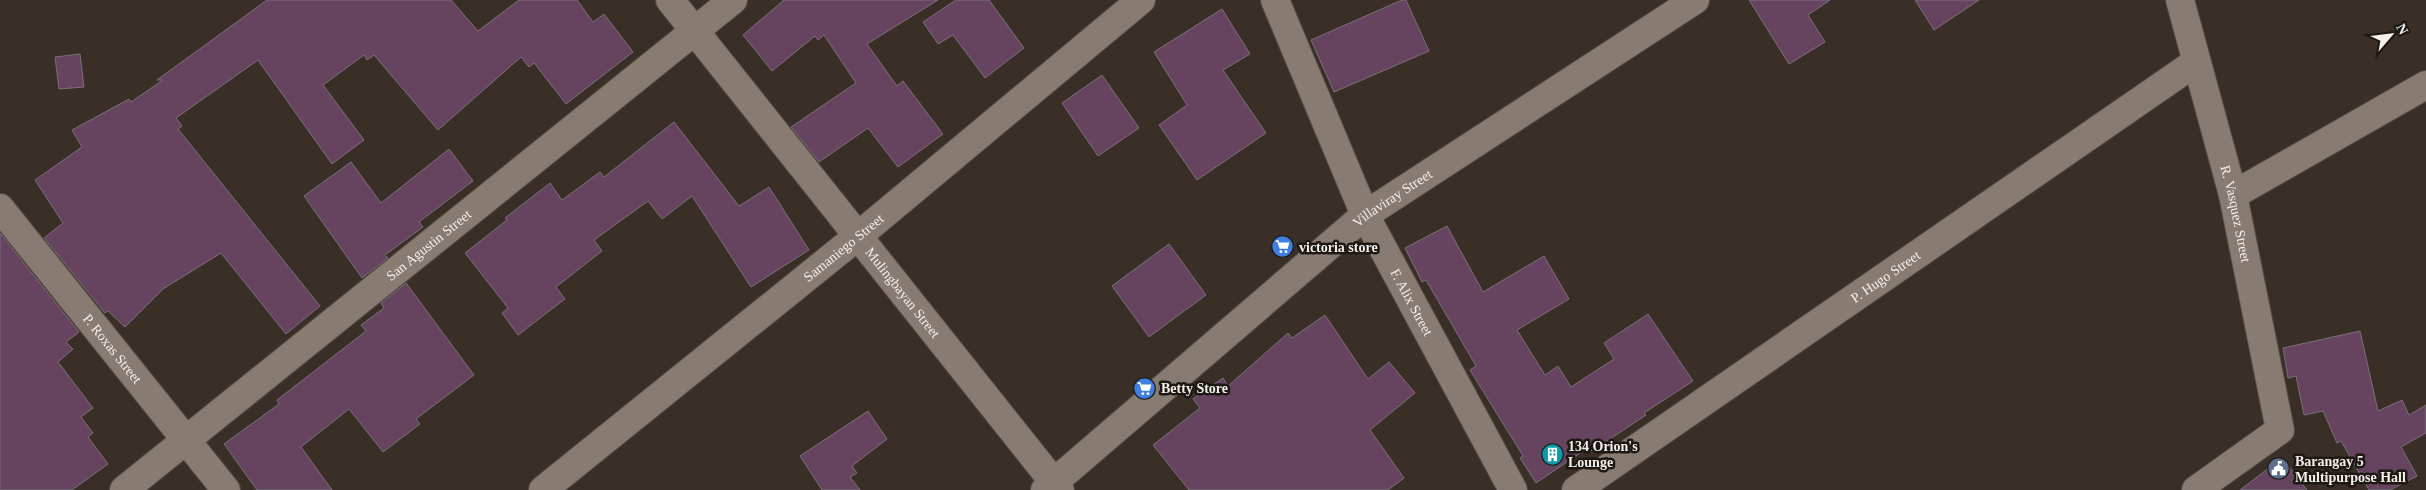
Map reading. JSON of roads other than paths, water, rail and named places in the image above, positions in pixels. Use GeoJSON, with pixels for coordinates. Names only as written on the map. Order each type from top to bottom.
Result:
{"type":"FeatureCollection","features":[{"type":"Feature","properties":{"kind":"street","name":"Mulingbayan Street"},"geometry":{"type":"LineString","coordinates":[[670,0],[858,236],[1053,488]]}},
{"type":"Feature","properties":{"kind":"street","name":"San Agustin Street"},"geometry":{"type":"LineString","coordinates":[[124,490],[733,0]]}},
{"type":"Feature","properties":{"kind":"street","name":"Samaniego Street"},"geometry":{"type":"LineString","coordinates":[[542,490],[858,236],[1140,0]]}},
{"type":"Feature","properties":{"kind":"street","name":"F. Alix Street"},"geometry":{"type":"LineString","coordinates":[[1276,0],[1365,215],[1513,490]]}},
{"type":"Feature","properties":{"kind":"street","name":"Villaviray Street"},"geometry":{"type":"LineString","coordinates":[[1053,488],[1365,215],[1695,0]]}},
{"type":"Feature","properties":{"kind":"street","name":"R. Vasquez Street"},"geometry":{"type":"LineString","coordinates":[[2180,0],[2233,195],[2280,430],[2196,490]]}},
{"type":"Feature","properties":{"kind":"street","name":"P. Hugo Street"},"geometry":{"type":"LineString","coordinates":[[1576,490],[2196,62]]}},
{"type":"Feature","properties":{"kind":"street"},"geometry":{"type":"LineString","coordinates":[[2233,195],[2426,85]]}},
{"type":"Feature","properties":{"kind":"street","name":"P. Roxas Street"},"geometry":{"type":"LineString","coordinates":[[0,208],[226,490]]}},
{"type":"Feature","properties":{"kind":"place","name":"victoria store"},"geometry":{"type":"Point","coordinates":[1283,247]}},
{"type":"Feature","properties":{"kind":"place","name":"Betty Store"},"geometry":{"type":"Point","coordinates":[1145,388]}},
{"type":"Feature","properties":{"kind":"place","name":"134 Orion's Lounge"},"geometry":{"type":"Point","coordinates":[1552,454]}},
{"type":"Feature","properties":{"kind":"place","name":"Barangay 5 Multipurpose Hall"},"geometry":{"type":"Point","coordinates":[2279,469]}}]}
